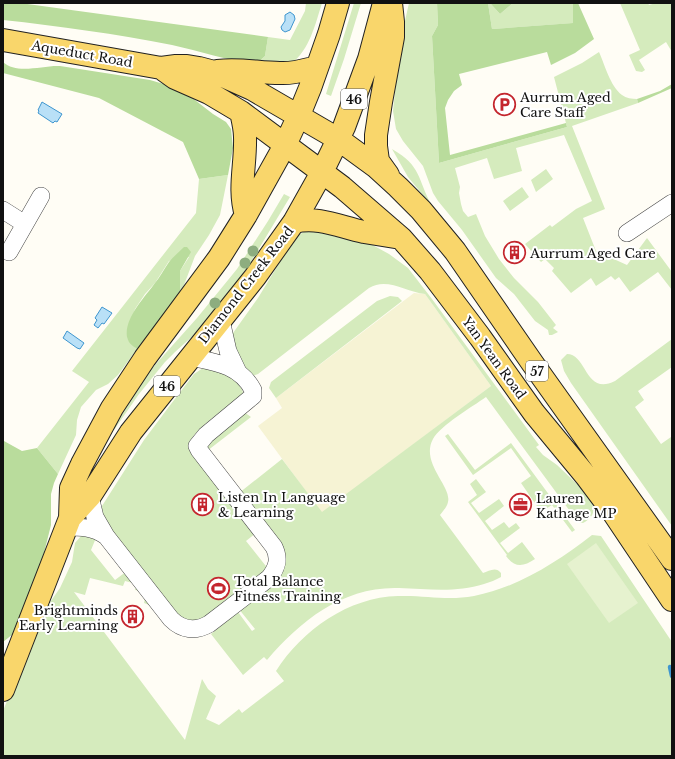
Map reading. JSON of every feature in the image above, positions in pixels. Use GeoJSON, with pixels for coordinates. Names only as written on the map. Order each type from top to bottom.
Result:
{"type":"FeatureCollection","features":[{"type":"Feature","properties":{"kind":"main road","name":"Diamond Creek Road"},"geometry":{"type":"LineString","coordinates":[[3,690],[68,523],[71,488],[82,464],[112,408],[129,381],[219,258],[246,215],[285,145],[299,115],[318,67],[338,3]]}},
{"type":"Feature","properties":{"kind":"main road","name":"Diamond Creek Road"},"geometry":{"type":"LineString","coordinates":[[68,523],[90,496],[131,432],[270,257],[294,222],[322,172],[338,139],[369,59],[384,3]]}},
{"type":"Feature","properties":{"kind":"main road"},"geometry":{"type":"LineString","coordinates":[[391,3],[393,37],[382,95],[376,135],[376,146],[378,161],[398,187]]}},
{"type":"Feature","properties":{"kind":"main road","name":"Aqueduct Road"},"geometry":{"type":"LineString","coordinates":[[3,40],[161,68],[187,66],[214,72],[252,89],[299,115]]}},
{"type":"Feature","properties":{"kind":"main road"},"geometry":{"type":"LineString","coordinates":[[214,72],[235,69],[282,73],[299,72],[318,67]]}},
{"type":"Feature","properties":{"kind":"main road","name":"Aqueduct Road"},"geometry":{"type":"LineString","coordinates":[[161,68],[175,78],[209,93],[241,112],[285,145]]}},
{"type":"Feature","properties":{"kind":"main road"},"geometry":{"type":"LineString","coordinates":[[241,112],[245,138],[242,196],[246,215]]}},
{"type":"Feature","properties":{"kind":"main road","name":"57"},"geometry":{"type":"LineString","coordinates":[[299,115],[338,139],[375,166],[421,210],[455,251],[533,364],[672,559]]}},
{"type":"Feature","properties":{"kind":"main road","name":"Yan Yean Road"},"geometry":{"type":"LineString","coordinates":[[285,145],[342,187],[401,238],[430,271],[534,413],[586,476],[613,512],[672,600]]}},
{"type":"Feature","properties":{"kind":"main road"},"geometry":{"type":"LineString","coordinates":[[294,222],[306,219],[316,220],[363,232],[401,238]]}},
{"type":"Feature","properties":{"kind":"main road"},"geometry":{"type":"LineString","coordinates":[[96,438],[119,449]]}},
{"type":"Feature","properties":{"kind":"street"},"geometry":{"type":"LineString","coordinates":[[8,252],[41,196]]}},
{"type":"Feature","properties":{"kind":"street"},"geometry":{"type":"LineString","coordinates":[[627,233],[672,203]]}},
{"type":"Feature","properties":{"kind":"street"},"geometry":{"type":"LineString","coordinates":[[3,210],[25,224]]}},
{"type":"Feature","properties":{"kind":"street"},"geometry":{"type":"LineString","coordinates":[[90,496],[95,517],[106,536],[171,619],[181,628],[194,630],[204,627],[269,578],[277,566],[277,553],[274,547],[197,446],[206,434],[253,396],[254,393],[252,387],[238,372],[228,351],[221,320]]}},
{"type":"Feature","properties":{"kind":"street"},"geometry":{"type":"LineString","coordinates":[[190,357],[220,363],[238,372]]}},
{"type":"Feature","properties":{"kind":"street"},"geometry":{"type":"LineString","coordinates":[[68,523],[88,527],[99,531],[106,536]]}},
{"type":"Feature","properties":{"kind":"shaded area"},"geometry":{"type":"Polygon","coordinates":[[[414,293],[425,294],[491,386],[322,513],[258,426],[282,408],[276,398],[414,293]]]}},
{"type":"Feature","properties":{"kind":"green space"},"geometry":{"type":"Polygon","coordinates":[[[3,3],[20,3],[268,37],[265,56],[255,65],[151,41],[3,20],[3,3]]]}},
{"type":"Feature","properties":{"kind":"green space"},"geometry":{"type":"Polygon","coordinates":[[[306,3],[322,3],[311,36],[298,58],[291,64],[255,65],[265,56],[268,37],[290,40],[305,11],[306,3]]]}},
{"type":"Feature","properties":{"kind":"green space"},"geometry":{"type":"Polygon","coordinates":[[[354,3],[361,3],[331,96],[326,94],[354,3]]]}},
{"type":"Feature","properties":{"kind":"green space"},"geometry":{"type":"Polygon","coordinates":[[[409,3],[437,3],[438,25],[432,36],[439,163],[567,127],[554,77],[582,63],[599,52],[614,86],[622,95],[631,99],[637,99],[638,103],[572,126],[605,209],[583,218],[596,251],[627,265],[647,238],[672,272],[672,290],[658,272],[630,292],[619,277],[615,280],[611,276],[596,286],[591,278],[571,293],[552,271],[554,268],[545,259],[541,262],[525,244],[550,225],[552,227],[576,209],[592,201],[564,135],[516,148],[522,171],[494,179],[487,158],[455,168],[460,187],[459,193],[463,211],[468,217],[476,214],[485,236],[499,259],[514,278],[538,302],[556,325],[553,328],[558,332],[549,335],[548,330],[535,321],[514,294],[496,278],[462,230],[438,201],[433,193],[423,166],[403,141],[396,129],[393,111],[395,79],[398,52],[409,3]]]}},
{"type":"Feature","properties":{"kind":"green space"},"geometry":{"type":"Polygon","coordinates":[[[437,3],[488,3],[492,29],[573,23],[573,3],[578,3],[594,39],[575,53],[551,65],[547,52],[459,74],[462,85],[454,91],[445,108],[450,155],[566,123],[567,127],[439,163],[432,36],[438,25],[437,3]]]}},
{"type":"Feature","properties":{"kind":"green space"},"geometry":{"type":"Polygon","coordinates":[[[488,3],[490,3],[500,14],[513,3],[573,3],[574,23],[492,29],[488,3]]]}},
{"type":"Feature","properties":{"kind":"green space"},"geometry":{"type":"Polygon","coordinates":[[[490,3],[513,3],[500,14],[490,3]]]}},
{"type":"Feature","properties":{"kind":"green space"},"geometry":{"type":"Polygon","coordinates":[[[620,3],[648,3],[649,5],[656,3],[672,3],[672,52],[666,42],[639,60],[645,70],[642,72],[636,71],[629,55],[640,50],[620,3]]]}},
{"type":"Feature","properties":{"kind":"green space"},"geometry":{"type":"Polygon","coordinates":[[[3,62],[9,66],[23,69],[60,66],[150,80],[167,85],[191,97],[226,122],[231,129],[233,148],[228,175],[199,179],[183,142],[99,98],[3,73],[3,62]]]}},
{"type":"Feature","properties":{"kind":"green space"},"geometry":{"type":"Polygon","coordinates":[[[672,84],[672,88],[638,103],[637,99],[660,91],[672,84]]]}},
{"type":"Feature","properties":{"kind":"green space"},"geometry":{"type":"Polygon","coordinates":[[[392,149],[402,155],[414,167],[432,206],[408,177],[392,149]]]}},
{"type":"Feature","properties":{"kind":"green space"},"geometry":{"type":"Polygon","coordinates":[[[546,169],[553,179],[536,192],[531,180],[546,169]]]}},
{"type":"Feature","properties":{"kind":"green space"},"geometry":{"type":"Polygon","coordinates":[[[228,175],[220,215],[195,256],[184,285],[180,291],[180,271],[189,257],[169,261],[155,283],[145,294],[135,309],[127,335],[128,340],[137,349],[118,375],[108,384],[96,390],[81,407],[77,420],[76,435],[58,474],[37,448],[89,382],[72,371],[196,213],[199,179],[228,175]]]}},
{"type":"Feature","properties":{"kind":"green space"},"geometry":{"type":"Polygon","coordinates":[[[522,187],[529,197],[510,211],[503,201],[522,187]]]}},
{"type":"Feature","properties":{"kind":"green space"},"geometry":{"type":"Polygon","coordinates":[[[284,194],[290,197],[249,265],[224,300],[195,334],[165,362],[139,394],[114,430],[110,427],[147,374],[197,318],[237,269],[284,194]]]}},
{"type":"Feature","properties":{"kind":"green space"},"geometry":{"type":"Polygon","coordinates":[[[313,229],[367,242],[389,254],[408,268],[539,445],[536,447],[543,455],[557,465],[577,484],[580,482],[593,503],[594,509],[593,514],[583,523],[579,522],[575,518],[486,397],[450,422],[437,434],[433,439],[430,448],[430,457],[448,496],[448,502],[440,515],[483,573],[497,570],[501,573],[501,577],[484,584],[463,589],[379,589],[342,599],[309,619],[280,645],[267,660],[264,657],[243,675],[211,634],[238,612],[252,631],[255,629],[238,608],[281,569],[239,493],[282,459],[322,512],[491,386],[425,294],[397,286],[383,284],[369,288],[258,374],[253,376],[248,374],[231,338],[233,333],[258,298],[297,236],[307,230],[313,229]]]}},
{"type":"Feature","properties":{"kind":"green space"},"geometry":{"type":"Polygon","coordinates":[[[184,247],[187,247],[191,252],[180,271],[180,291],[168,310],[137,349],[130,343],[127,337],[127,330],[132,315],[169,262],[184,247]]]}},
{"type":"Feature","properties":{"kind":"green space"},"geometry":{"type":"Polygon","coordinates":[[[390,296],[398,297],[402,301],[276,398],[269,388],[271,382],[377,301],[390,296]]]}},
{"type":"Feature","properties":{"kind":"green space"},"geometry":{"type":"Polygon","coordinates":[[[672,339],[672,367],[638,391],[644,400],[635,407],[661,444],[671,437],[672,439],[672,526],[571,383],[564,371],[561,360],[567,354],[574,356],[579,360],[592,379],[598,383],[605,384],[615,381],[672,339]]]}},
{"type":"Feature","properties":{"kind":"green space"},"geometry":{"type":"Polygon","coordinates":[[[212,365],[235,381],[242,389],[243,393],[204,425],[192,438],[190,444],[256,533],[246,541],[269,570],[208,619],[184,623],[105,525],[101,510],[102,506],[144,440],[171,404],[194,374],[203,368],[212,365]]]}},
{"type":"Feature","properties":{"kind":"green space"},"geometry":{"type":"Polygon","coordinates":[[[244,412],[251,417],[207,451],[207,445],[244,412]]]}},
{"type":"Feature","properties":{"kind":"green space"},"geometry":{"type":"Polygon","coordinates":[[[448,434],[475,470],[511,443],[575,530],[572,532],[552,505],[541,512],[521,483],[531,476],[511,448],[473,475],[445,436],[448,434]]]}},
{"type":"Feature","properties":{"kind":"green space"},"geometry":{"type":"Polygon","coordinates":[[[4,441],[22,451],[37,448],[58,474],[51,494],[51,525],[44,553],[35,580],[13,634],[3,642],[3,444],[4,441]]]}},
{"type":"Feature","properties":{"kind":"green space"},"geometry":{"type":"Polygon","coordinates":[[[476,479],[486,492],[471,503],[479,513],[499,499],[504,506],[485,521],[492,530],[504,522],[509,528],[516,523],[520,528],[500,543],[508,553],[522,542],[535,559],[527,564],[519,565],[513,563],[506,556],[507,555],[468,502],[477,495],[470,484],[476,479]]]}},
{"type":"Feature","properties":{"kind":"green space"},"geometry":{"type":"Polygon","coordinates":[[[89,532],[98,536],[91,550],[115,580],[127,571],[152,603],[149,605],[144,603],[145,598],[141,591],[135,590],[137,584],[125,581],[123,586],[90,578],[85,595],[74,592],[185,740],[202,679],[208,689],[216,696],[206,719],[219,725],[239,709],[242,713],[284,681],[276,671],[287,656],[299,642],[313,630],[328,618],[345,609],[362,602],[380,598],[408,596],[454,598],[474,596],[491,592],[522,580],[537,572],[565,555],[592,535],[601,536],[672,642],[672,756],[3,756],[3,711],[41,615],[60,588],[72,562],[75,543],[81,536],[89,532]]]}},
{"type":"Feature","properties":{"kind":"green space"},"geometry":{"type":"Polygon","coordinates":[[[596,543],[638,603],[609,623],[567,564],[596,543]]]}},
{"type":"Feature","properties":{"kind":"water"},"geometry":{"type":"Polygon","coordinates":[[[290,12],[294,15],[295,19],[290,30],[285,32],[281,27],[285,21],[285,15],[290,12]]]}},
{"type":"Feature","properties":{"kind":"water"},"geometry":{"type":"Polygon","coordinates":[[[42,102],[62,114],[57,122],[55,121],[53,123],[38,113],[42,102]]]}},
{"type":"Feature","properties":{"kind":"water"},"geometry":{"type":"Polygon","coordinates":[[[102,307],[112,313],[104,324],[102,323],[98,328],[94,325],[97,320],[95,318],[102,307]]]}},
{"type":"Feature","properties":{"kind":"water"},"geometry":{"type":"Polygon","coordinates":[[[67,331],[84,343],[80,349],[63,338],[67,331]]]}},
{"type":"Feature","properties":{"kind":"waterway"},"geometry":{"type":"LineString","coordinates":[[670,667],[672,676]]}},
{"type":"Feature","properties":{"kind":"place","name":"Aurrum Aged Care Staff"},"geometry":{"type":"Point","coordinates":[504,104]}},
{"type":"Feature","properties":{"kind":"place","name":"Aurrum Aged Care"},"geometry":{"type":"Point","coordinates":[514,253]}},
{"type":"Feature","properties":{"kind":"place","name":"Listen In Language & Learning"},"geometry":{"type":"Point","coordinates":[202,504]}},
{"type":"Feature","properties":{"kind":"place","name":"Lauren Kathage MP"},"geometry":{"type":"Point","coordinates":[521,505]}},
{"type":"Feature","properties":{"kind":"place","name":"Total Balance Fitness Training"},"geometry":{"type":"Point","coordinates":[218,588]}},
{"type":"Feature","properties":{"kind":"place","name":"Brightminds Early Learning"},"geometry":{"type":"Point","coordinates":[133,617]}}]}
